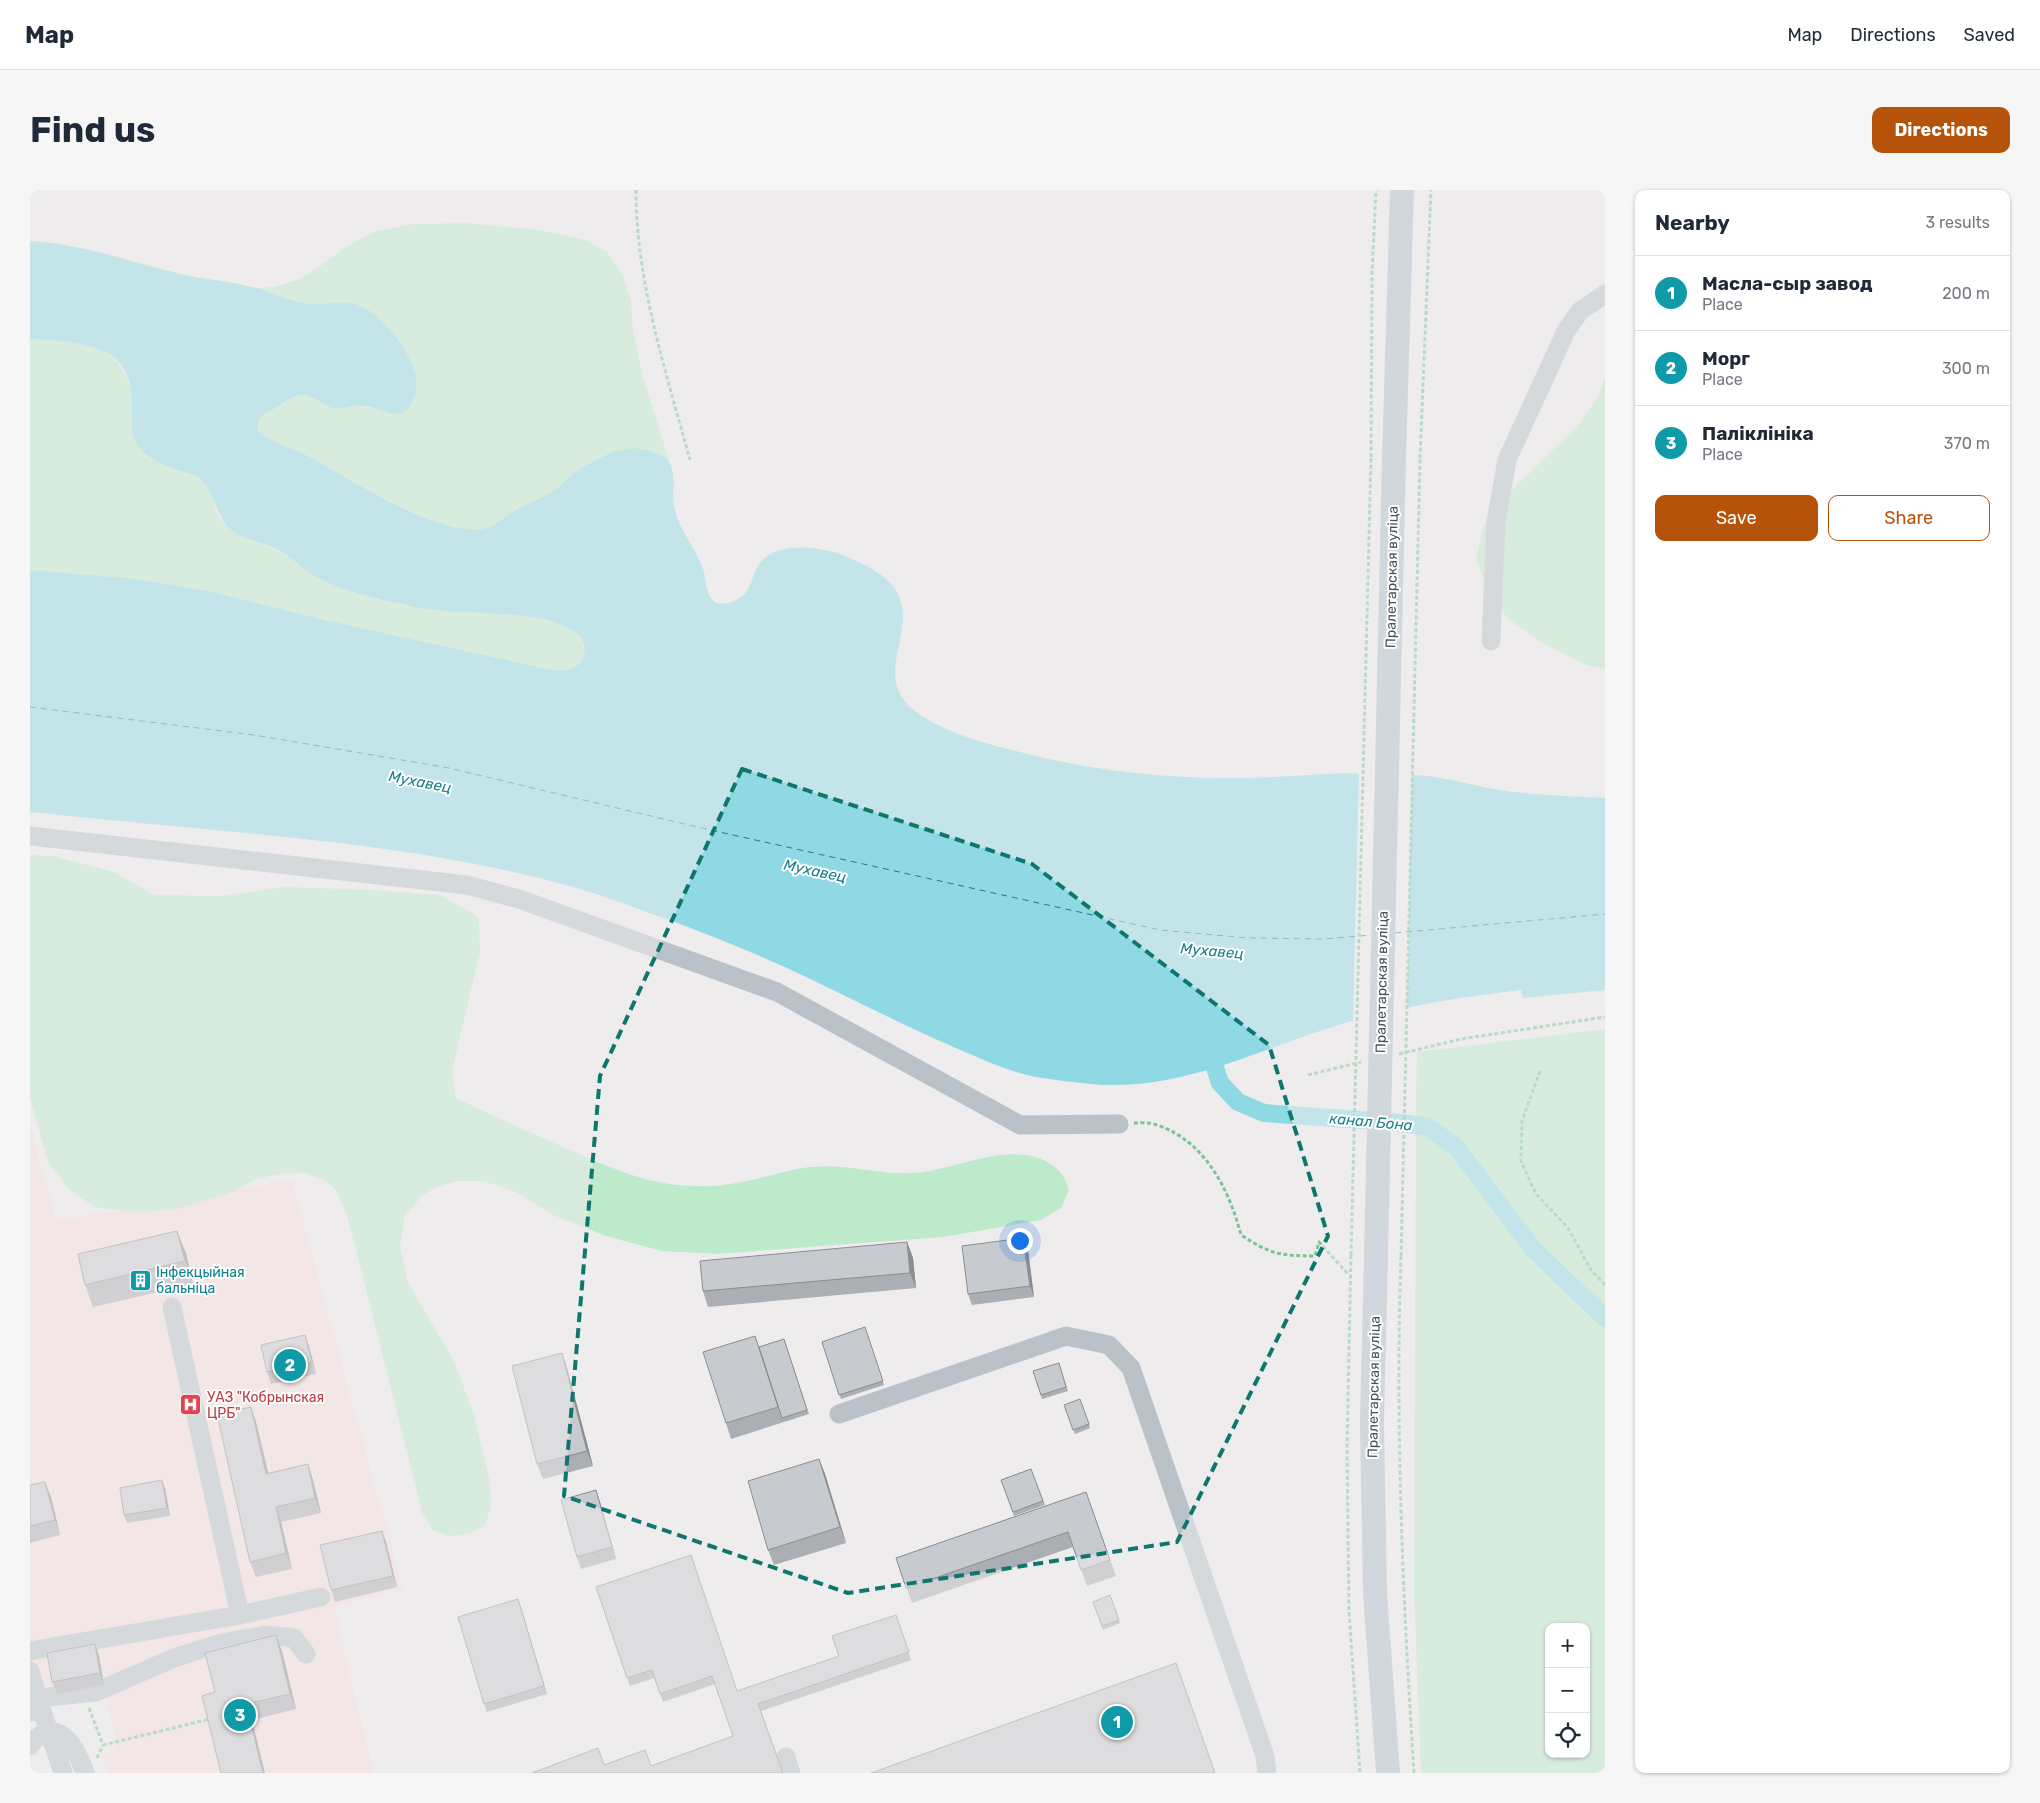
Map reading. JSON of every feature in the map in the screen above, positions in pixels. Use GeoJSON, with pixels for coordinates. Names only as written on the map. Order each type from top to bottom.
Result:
{"type":"FeatureCollection","features":[{"type":"Feature","properties":{"kind":"main road","name":"Пралетарская вуліца"},"geometry":{"type":"LineString","coordinates":[[1388,1773],[1375,1593],[1372,1422],[1402,190]]}},
{"type":"Feature","properties":{"kind":"street"},"geometry":{"type":"LineString","coordinates":[[1491,642],[1496,522],[1507,460],[1566,331],[1580,311],[1605,294]]}},
{"type":"Feature","properties":{"kind":"street"},"geometry":{"type":"LineString","coordinates":[[30,836],[467,885],[527,902],[777,992],[1020,1125],[1119,1124]]}},
{"type":"Feature","properties":{"kind":"street"},"geometry":{"type":"LineString","coordinates":[[172,1308],[240,1615]]}},
{"type":"Feature","properties":{"kind":"street"},"geometry":{"type":"LineString","coordinates":[[839,1414],[1066,1336],[1109,1346],[1131,1368],[1266,1756],[1267,1773]]}},
{"type":"Feature","properties":{"kind":"street"},"geometry":{"type":"LineString","coordinates":[[30,1651],[240,1615],[321,1597]]}},
{"type":"Feature","properties":{"kind":"street"},"geometry":{"type":"LineString","coordinates":[[37,1707],[96,1692],[174,1658],[221,1644],[266,1635],[294,1638],[306,1654]]}},
{"type":"Feature","properties":{"kind":"street"},"geometry":{"type":"LineString","coordinates":[[30,1671],[37,1707],[49,1732],[63,1773]]}},
{"type":"Feature","properties":{"kind":"street"},"geometry":{"type":"LineString","coordinates":[[30,1746],[38,1735],[49,1732],[62,1735],[74,1749],[85,1773]]}},
{"type":"Feature","properties":{"kind":"path"},"geometry":{"type":"LineString","coordinates":[[636,190],[636,209],[643,276],[658,342],[690,460]]}},
{"type":"Feature","properties":{"kind":"path"},"geometry":{"type":"LineString","coordinates":[[1360,1773],[1348,1611],[1347,1449],[1371,457],[1372,274],[1376,190]]}},
{"type":"Feature","properties":{"kind":"path"},"geometry":{"type":"LineString","coordinates":[[1414,1773],[1400,1502],[1399,1318],[1420,458],[1430,190]]}},
{"type":"Feature","properties":{"kind":"path"},"geometry":{"type":"LineString","coordinates":[[1394,1055],[1461,1039],[1605,1017]]}},
{"type":"Feature","properties":{"kind":"path"},"geometry":{"type":"LineString","coordinates":[[1308,1074],[1365,1061]]}},
{"type":"Feature","properties":{"kind":"path"},"geometry":{"type":"LineString","coordinates":[[1540,1071],[1522,1121],[1521,1161],[1536,1194],[1568,1228],[1591,1270],[1605,1285]]}},
{"type":"Feature","properties":{"kind":"path"},"geometry":{"type":"LineString","coordinates":[[1119,1124],[1156,1124],[1184,1138],[1214,1169],[1236,1215],[1241,1235],[1263,1249],[1278,1255],[1315,1256],[1319,1242],[1350,1275]]}},
{"type":"Feature","properties":{"kind":"path"},"geometry":{"type":"LineString","coordinates":[[86,1700],[103,1744],[210,1719]]}},
{"type":"Feature","properties":{"kind":"highlighted area"},"geometry":{"type":"Polygon","coordinates":[[[742,769],[1032,864],[1269,1045],[1328,1236],[1177,1542],[848,1593],[564,1496],[600,1076],[742,769]]]}},
{"type":"Feature","properties":{"kind":"shaded area","name":"УАЗ \"Кобрынская ЦРБ\""},"geometry":{"type":"Polygon","coordinates":[[[30,1126],[56,1221],[292,1180],[403,1589],[334,1607],[374,1773],[107,1773],[102,1754],[117,1747],[104,1685],[50,1693],[47,1686],[30,1689],[30,1126]]]}},
{"type":"Feature","properties":{"kind":"green space"},"geometry":{"type":"Polygon","coordinates":[[[465,223],[534,229],[586,240],[607,252],[623,275],[631,301],[633,331],[642,373],[671,467],[661,456],[613,453],[601,456],[588,464],[559,488],[512,511],[491,526],[467,529],[445,524],[394,504],[306,455],[269,439],[258,431],[257,423],[260,416],[298,395],[311,396],[323,405],[334,408],[360,406],[374,409],[361,306],[305,304],[256,288],[273,287],[298,280],[347,246],[376,231],[414,224],[465,223]]]}},
{"type":"Feature","properties":{"kind":"green space"},"geometry":{"type":"Polygon","coordinates":[[[30,339],[90,346],[103,351],[115,359],[124,371],[130,386],[134,432],[141,450],[160,463],[195,475],[202,480],[210,491],[220,519],[244,537],[278,551],[327,582],[370,597],[423,608],[524,616],[564,625],[576,633],[583,645],[584,652],[580,664],[567,670],[547,669],[325,620],[213,592],[137,579],[30,570],[30,339]]]}},
{"type":"Feature","properties":{"kind":"green space"},"geometry":{"type":"Polygon","coordinates":[[[1605,376],[1605,669],[1586,665],[1544,644],[1508,619],[1487,589],[1476,559],[1484,525],[1505,497],[1577,426],[1598,397],[1605,376]]]}},
{"type":"Feature","properties":{"kind":"green space"},"geometry":{"type":"Polygon","coordinates":[[[30,855],[53,856],[114,872],[155,895],[221,896],[285,887],[373,890],[440,895],[479,917],[480,952],[452,1071],[456,1098],[576,1153],[645,1179],[680,1185],[714,1186],[740,1183],[790,1171],[824,1166],[913,1173],[931,1171],[1009,1154],[1028,1155],[1046,1161],[1061,1173],[1069,1190],[1061,1208],[1041,1220],[943,1237],[717,1254],[662,1251],[606,1236],[553,1215],[516,1192],[483,1181],[457,1181],[436,1187],[421,1197],[405,1216],[400,1247],[408,1283],[454,1361],[473,1412],[490,1482],[491,1507],[485,1525],[469,1534],[449,1536],[433,1530],[423,1515],[347,1215],[336,1190],[324,1180],[305,1173],[280,1174],[256,1179],[228,1194],[179,1208],[137,1213],[95,1207],[69,1190],[48,1162],[30,1097],[30,855]]]}},
{"type":"Feature","properties":{"kind":"green space"},"geometry":{"type":"Polygon","coordinates":[[[1605,1029],[1605,1773],[1421,1773],[1414,1591],[1417,1052],[1605,1029]]]}},
{"type":"Feature","properties":{"kind":"water","name":"Мухавец"},"geometry":{"type":"Polygon","coordinates":[[[30,241],[68,246],[181,274],[256,288],[297,302],[310,304],[349,303],[356,304],[371,312],[396,338],[413,368],[416,378],[416,389],[414,398],[408,408],[397,414],[361,406],[337,408],[329,407],[309,396],[300,395],[288,400],[261,417],[258,421],[258,431],[270,439],[310,457],[396,505],[446,525],[468,529],[490,527],[519,508],[555,490],[588,464],[607,454],[637,448],[659,455],[667,460],[672,467],[675,511],[681,527],[701,564],[708,592],[715,602],[729,603],[739,599],[749,588],[760,563],[773,553],[782,550],[815,548],[826,550],[845,556],[868,567],[889,581],[894,587],[902,610],[902,626],[896,657],[895,673],[897,688],[906,702],[922,716],[945,729],[971,739],[1077,765],[1130,773],[1212,778],[1334,774],[1414,775],[1443,778],[1517,792],[1605,798],[1605,990],[1523,998],[1521,990],[1432,1003],[1345,1023],[1189,1075],[1124,1085],[1090,1084],[1036,1077],[981,1059],[740,948],[670,920],[567,885],[438,857],[340,843],[30,812],[30,570],[137,579],[213,592],[325,620],[547,669],[563,670],[573,668],[581,662],[584,648],[581,638],[577,634],[566,627],[538,618],[445,611],[408,606],[348,590],[318,578],[274,548],[243,537],[233,531],[222,518],[212,495],[203,481],[194,475],[152,459],[141,450],[134,438],[132,427],[131,389],[126,373],[118,361],[106,352],[77,343],[30,339],[30,241]]]}},
{"type":"Feature","properties":{"kind":"pier"},"geometry":{"type":"Polygon","coordinates":[[[1359,771],[1412,773],[1407,1011],[1353,1023],[1359,771]]]}},
{"type":"Feature","properties":{"kind":"building"},"geometry":{"type":"Polygon","coordinates":[[[177,1231],[185,1261],[85,1285],[78,1254],[177,1231]]]}},
{"type":"Feature","properties":{"kind":"building"},"geometry":{"type":"Polygon","coordinates":[[[1023,1238],[1030,1286],[968,1294],[962,1246],[1023,1238]]]}},
{"type":"Feature","properties":{"kind":"building"},"geometry":{"type":"Polygon","coordinates":[[[907,1242],[910,1273],[703,1291],[700,1261],[907,1242]]]}},
{"type":"Feature","properties":{"kind":"building"},"geometry":{"type":"Polygon","coordinates":[[[865,1327],[883,1381],[839,1395],[822,1342],[865,1327]]]}},
{"type":"Feature","properties":{"kind":"building"},"geometry":{"type":"Polygon","coordinates":[[[305,1335],[312,1362],[267,1372],[261,1345],[305,1335]]]}},
{"type":"Feature","properties":{"kind":"building"},"geometry":{"type":"Polygon","coordinates":[[[755,1336],[778,1407],[726,1423],[703,1352],[755,1336]]]}},
{"type":"Feature","properties":{"kind":"building"},"geometry":{"type":"Polygon","coordinates":[[[784,1339],[807,1410],[782,1418],[759,1347],[784,1339]]]}},
{"type":"Feature","properties":{"kind":"building"},"geometry":{"type":"Polygon","coordinates":[[[562,1353],[587,1451],[537,1464],[512,1366],[562,1353]]]}},
{"type":"Feature","properties":{"kind":"building"},"geometry":{"type":"Polygon","coordinates":[[[1059,1363],[1066,1387],[1041,1395],[1033,1371],[1059,1363]]]}},
{"type":"Feature","properties":{"kind":"building"},"geometry":{"type":"Polygon","coordinates":[[[1080,1399],[1089,1424],[1073,1430],[1064,1405],[1080,1399]]]}},
{"type":"Feature","properties":{"kind":"building"},"geometry":{"type":"Polygon","coordinates":[[[251,1407],[266,1474],[308,1464],[315,1498],[276,1507],[286,1553],[250,1562],[217,1414],[251,1407]]]}},
{"type":"Feature","properties":{"kind":"building"},"geometry":{"type":"Polygon","coordinates":[[[819,1459],[840,1527],[768,1550],[748,1481],[819,1459]]]}},
{"type":"Feature","properties":{"kind":"building"},"geometry":{"type":"Polygon","coordinates":[[[1031,1469],[1043,1501],[1013,1512],[1001,1480],[1031,1469]]]}},
{"type":"Feature","properties":{"kind":"building"},"geometry":{"type":"Polygon","coordinates":[[[162,1480],[167,1508],[124,1515],[120,1488],[162,1480]]]}},
{"type":"Feature","properties":{"kind":"building"},"geometry":{"type":"Polygon","coordinates":[[[45,1482],[55,1520],[30,1526],[30,1485],[45,1482]]]}},
{"type":"Feature","properties":{"kind":"building"},"geometry":{"type":"Polygon","coordinates":[[[596,1490],[612,1547],[577,1557],[561,1500],[596,1490]]]}},
{"type":"Feature","properties":{"kind":"building"},"geometry":{"type":"Polygon","coordinates":[[[1086,1492],[1110,1560],[1081,1570],[1068,1532],[906,1588],[896,1558],[1086,1492]]]}},
{"type":"Feature","properties":{"kind":"building"},"geometry":{"type":"Polygon","coordinates":[[[382,1531],[393,1576],[331,1590],[320,1545],[382,1531]]]}},
{"type":"Feature","properties":{"kind":"building"},"geometry":{"type":"Polygon","coordinates":[[[691,1555],[737,1691],[839,1656],[832,1636],[896,1615],[909,1652],[758,1704],[783,1773],[532,1773],[598,1748],[604,1765],[645,1750],[651,1766],[733,1736],[712,1676],[660,1694],[652,1670],[627,1678],[596,1587],[691,1555]]]}},
{"type":"Feature","properties":{"kind":"building"},"geometry":{"type":"Polygon","coordinates":[[[1110,1595],[1119,1620],[1102,1626],[1093,1602],[1110,1595]]]}},
{"type":"Feature","properties":{"kind":"building"},"geometry":{"type":"Polygon","coordinates":[[[518,1599],[544,1686],[484,1704],[458,1617],[518,1599]]]}},
{"type":"Feature","properties":{"kind":"building"},"geometry":{"type":"Polygon","coordinates":[[[276,1635],[290,1694],[246,1704],[263,1773],[221,1773],[202,1696],[215,1692],[205,1653],[276,1635]]]}},
{"type":"Feature","properties":{"kind":"building"},"geometry":{"type":"Polygon","coordinates":[[[95,1644],[100,1673],[52,1682],[47,1653],[95,1644]]]}},
{"type":"Feature","properties":{"kind":"building"},"geometry":{"type":"Polygon","coordinates":[[[1176,1663],[1215,1773],[871,1773],[1176,1663]]]}},
{"type":"Feature","properties":{"kind":"waterway","name":"канал Бона"},"geometry":{"type":"LineString","coordinates":[[1208,1046],[1220,1083],[1238,1102],[1264,1113],[1403,1123],[1428,1127],[1456,1147],[1534,1250],[1605,1318]]}},
{"type":"Feature","properties":{"kind":"ferry route"},"geometry":{"type":"LineString","coordinates":[[30,707],[254,735],[449,768],[697,827],[1160,930],[1248,938],[1324,939],[1371,935]]}},
{"type":"Feature","properties":{"kind":"ferry route"},"geometry":{"type":"LineString","coordinates":[[1395,933],[1605,914]]}},
{"type":"Feature","properties":{"kind":"place","name":"Інфекцыйная бальніца"},"geometry":{"type":"Point","coordinates":[140,1280]}},
{"type":"Feature","properties":{"kind":"place","name":"Морг"},"geometry":{"type":"Point","coordinates":[290,1365]}},
{"type":"Feature","properties":{"kind":"place","name":"УАЗ \"Кобрынская ЦРБ\""},"geometry":{"type":"Point","coordinates":[191,1405]}},
{"type":"Feature","properties":{"kind":"place","name":"Паліклініка"},"geometry":{"type":"Point","coordinates":[240,1715]}},
{"type":"Feature","properties":{"kind":"place","name":"Масла-сыр завод"},"geometry":{"type":"Point","coordinates":[1117,1722]}}]}
